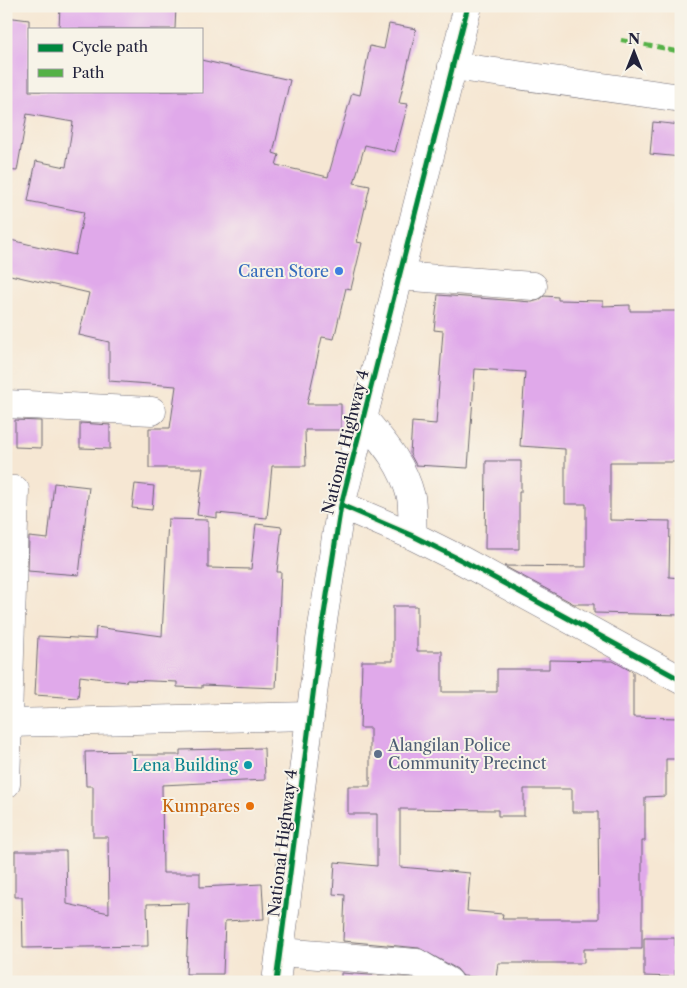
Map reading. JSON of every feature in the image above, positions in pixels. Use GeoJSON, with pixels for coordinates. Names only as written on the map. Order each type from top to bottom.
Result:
{"type":"FeatureCollection","features":[{"type":"Feature","properties":{"kind":"street","name":"National Highway 4"},"geometry":{"type":"LineString","coordinates":[[276,982],[329,572],[340,505],[468,6]]}},
{"type":"Feature","properties":{"kind":"street"},"geometry":{"type":"LineString","coordinates":[[452,66],[681,98]]}},
{"type":"Feature","properties":{"kind":"street"},"geometry":{"type":"LineString","coordinates":[[399,276],[534,286]]}},
{"type":"Feature","properties":{"kind":"street"},"geometry":{"type":"LineString","coordinates":[[6,404],[152,411]]}},
{"type":"Feature","properties":{"kind":"street"},"geometry":{"type":"LineString","coordinates":[[363,418],[393,454],[404,475],[411,498],[413,536]]}},
{"type":"Feature","properties":{"kind":"street"},"geometry":{"type":"LineString","coordinates":[[6,490],[15,490],[6,784]]}},
{"type":"Feature","properties":{"kind":"street"},"geometry":{"type":"LineString","coordinates":[[340,505],[413,536],[463,561],[681,680]]}},
{"type":"Feature","properties":{"kind":"street"},"geometry":{"type":"LineString","coordinates":[[8,723],[310,716]]}},
{"type":"Feature","properties":{"kind":"street"},"geometry":{"type":"LineString","coordinates":[[281,952],[417,963],[449,982]]}},
{"type":"Feature","properties":{"kind":"building"},"geometry":{"type":"Polygon","coordinates":[[[60,6],[176,6],[175,28],[59,28],[60,6]]]}},
{"type":"Feature","properties":{"kind":"building"},"geometry":{"type":"Polygon","coordinates":[[[6,17],[29,20],[28,92],[202,92],[202,60],[290,80],[273,153],[279,155],[276,165],[328,177],[352,93],[360,95],[370,46],[384,49],[389,24],[416,29],[399,103],[408,104],[395,152],[365,145],[354,183],[370,186],[357,242],[362,243],[351,289],[346,288],[334,339],[322,337],[307,404],[341,404],[341,430],[305,430],[306,466],[272,466],[267,518],[217,513],[217,518],[197,515],[203,468],[149,468],[149,428],[170,428],[176,386],[109,381],[109,342],[79,335],[89,293],[6,274],[6,239],[75,255],[84,212],[28,201],[36,161],[66,167],[73,122],[27,114],[17,171],[6,170],[6,17]]]}},
{"type":"Feature","properties":{"kind":"building"},"geometry":{"type":"Polygon","coordinates":[[[653,122],[681,125],[681,157],[650,154],[653,122]]]}},
{"type":"Feature","properties":{"kind":"building"},"geometry":{"type":"Polygon","coordinates":[[[438,295],[532,302],[544,296],[558,297],[558,300],[603,301],[603,306],[630,305],[630,311],[679,311],[681,421],[678,421],[678,462],[610,462],[610,520],[670,521],[669,577],[681,578],[681,615],[594,613],[594,604],[574,604],[504,566],[586,567],[586,504],[565,504],[565,449],[520,446],[525,372],[475,369],[468,468],[416,465],[410,454],[412,422],[436,424],[443,331],[434,330],[438,295]]]}},
{"type":"Feature","properties":{"kind":"building"},"geometry":{"type":"Polygon","coordinates":[[[15,420],[41,421],[41,448],[15,447],[15,420]]]}},
{"type":"Feature","properties":{"kind":"building"},"geometry":{"type":"Polygon","coordinates":[[[80,423],[110,425],[110,449],[80,448],[80,423]]]}},
{"type":"Feature","properties":{"kind":"building"},"geometry":{"type":"Polygon","coordinates":[[[486,461],[521,461],[519,549],[485,549],[486,461]]]}},
{"type":"Feature","properties":{"kind":"building"},"geometry":{"type":"Polygon","coordinates":[[[54,483],[89,487],[79,575],[28,571],[29,537],[48,539],[54,483]]]}},
{"type":"Feature","properties":{"kind":"building"},"geometry":{"type":"Polygon","coordinates":[[[135,484],[154,486],[152,510],[132,508],[135,484]]]}},
{"type":"Feature","properties":{"kind":"building"},"geometry":{"type":"Polygon","coordinates":[[[168,519],[208,520],[208,568],[251,569],[256,524],[282,527],[277,572],[281,572],[276,688],[202,685],[202,688],[177,687],[177,682],[127,680],[126,682],[80,676],[78,698],[35,695],[38,636],[95,639],[96,627],[162,636],[168,519]]]}},
{"type":"Feature","properties":{"kind":"building"},"geometry":{"type":"Polygon","coordinates":[[[393,606],[417,606],[417,651],[442,651],[442,692],[497,692],[497,669],[549,669],[549,660],[613,661],[633,672],[633,717],[679,718],[678,759],[666,759],[666,796],[645,797],[645,841],[642,841],[642,949],[584,949],[584,963],[498,963],[496,979],[463,976],[457,969],[419,948],[343,941],[345,895],[333,894],[335,862],[377,866],[377,814],[348,814],[348,786],[370,786],[370,728],[360,728],[362,661],[393,661],[393,606]],[[524,789],[524,816],[498,816],[498,810],[400,809],[400,867],[470,873],[467,911],[503,914],[502,919],[599,919],[598,812],[572,812],[572,789],[524,789]]]}},
{"type":"Feature","properties":{"kind":"building"},"geometry":{"type":"Polygon","coordinates":[[[264,748],[265,780],[162,785],[163,873],[200,873],[200,887],[262,884],[264,919],[225,921],[223,974],[186,974],[189,903],[147,904],[148,946],[23,948],[22,897],[15,897],[15,851],[66,851],[67,904],[109,913],[108,837],[93,837],[93,786],[86,786],[85,752],[131,751],[131,755],[180,755],[180,750],[264,748]]]}},
{"type":"Feature","properties":{"kind":"building"},"geometry":{"type":"Polygon","coordinates":[[[644,938],[675,938],[675,977],[644,976],[644,938]]]}},
{"type":"Feature","properties":{"kind":"building"},"geometry":{"type":"Polygon","coordinates":[[[341,973],[412,978],[418,982],[341,982],[341,973]]]}},
{"type":"Feature","properties":{"kind":"marked path"},"geometry":{"type":"LineString","coordinates":[[621,40],[681,52]]}},
{"type":"Feature","properties":{"kind":"cycle path"},"geometry":{"type":"LineString","coordinates":[[276,982],[320,640],[341,505],[468,6]]}},
{"type":"Feature","properties":{"kind":"cycle path"},"geometry":{"type":"LineString","coordinates":[[341,505],[413,536],[463,561],[681,680]]}},
{"type":"Feature","properties":{"kind":"place","name":"Caren Store"},"geometry":{"type":"Point","coordinates":[339,271]}},
{"type":"Feature","properties":{"kind":"place","name":"Alangilan Police Community Precinct"},"geometry":{"type":"Point","coordinates":[378,754]}},
{"type":"Feature","properties":{"kind":"place","name":"Lena Building"},"geometry":{"type":"Point","coordinates":[248,765]}},
{"type":"Feature","properties":{"kind":"place","name":"Kumpares"},"geometry":{"type":"Point","coordinates":[250,806]}}]}
